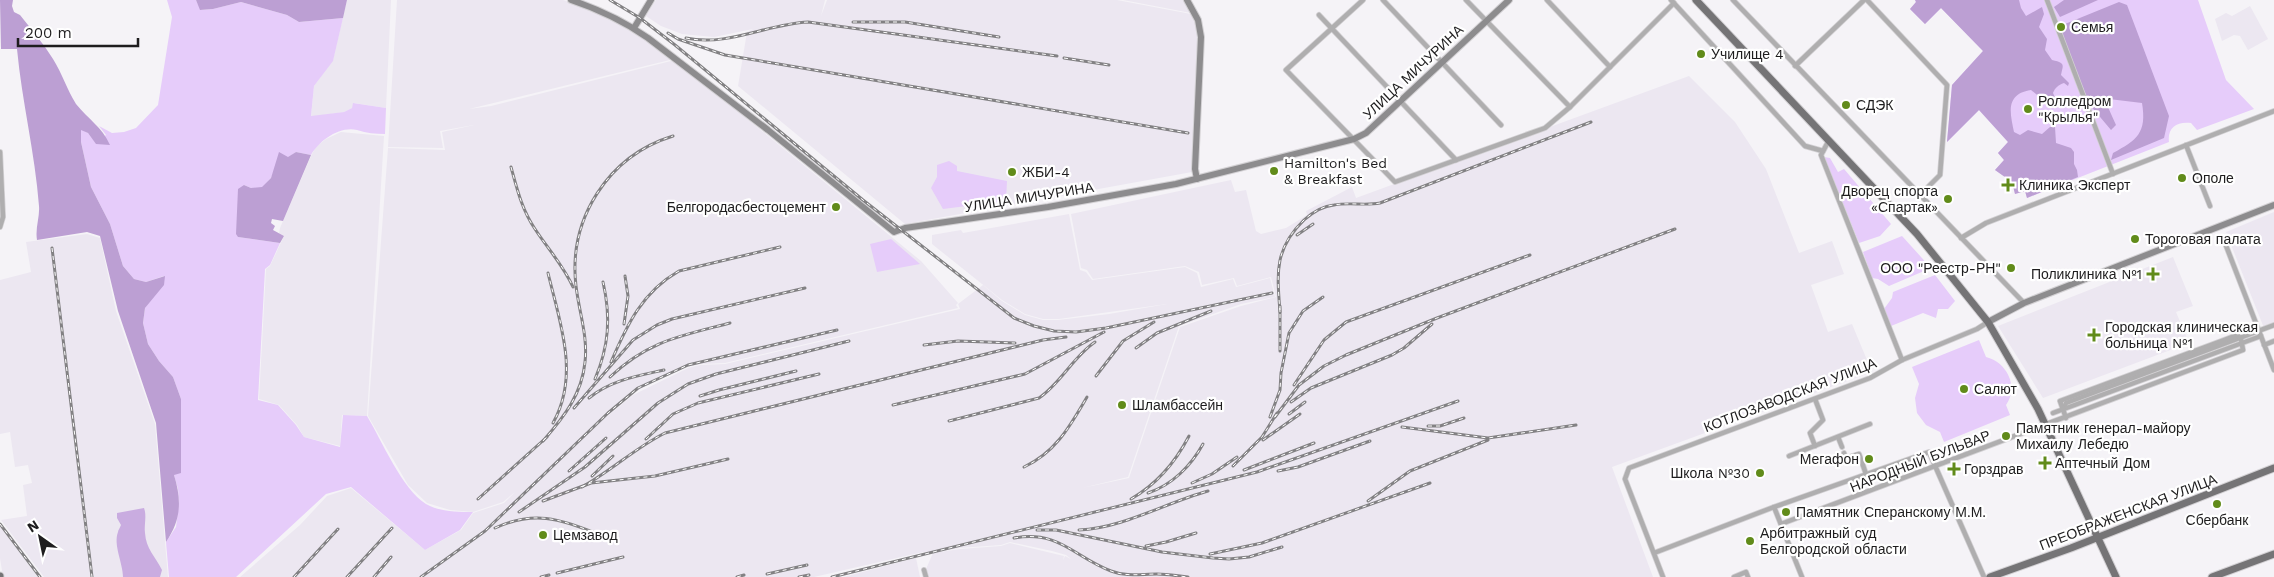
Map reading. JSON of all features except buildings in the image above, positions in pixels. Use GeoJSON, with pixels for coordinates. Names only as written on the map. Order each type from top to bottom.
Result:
{"type":"FeatureCollection","features":[{"type":"Feature","properties":{"kind":"main road"},"geometry":{"type":"LineString","coordinates":[[1696,0],[1828,142],[1917,234],[1987,321],[2023,379],[2116,577]]}},
{"type":"Feature","properties":{"kind":"main road","name":"ПРЕОБРАЖЕНСКАЯ УЛИЦА"},"geometry":{"type":"LineString","coordinates":[[1990,577],[2274,468]]}},
{"type":"Feature","properties":{"kind":"main road"},"geometry":{"type":"LineString","coordinates":[[2212,577],[2274,554]]}},
{"type":"Feature","properties":{"kind":"street","name":"УЛИЦА МИЧУРИНА"},"geometry":{"type":"LineString","coordinates":[[571,0],[634,28],[768,130],[894,232],[1112,197],[1197,179],[1354,139],[1366,133],[1508,0]]}},
{"type":"Feature","properties":{"kind":"street"},"geometry":{"type":"LineString","coordinates":[[634,28],[651,0]]}},
{"type":"Feature","properties":{"kind":"street"},"geometry":{"type":"LineString","coordinates":[[1186,0],[1198,20],[1201,37],[1195,169],[1197,179]]}},
{"type":"Feature","properties":{"kind":"street"},"geometry":{"type":"LineString","coordinates":[[1364,0],[1286,70],[1395,182],[1545,128],[1570,107],[1672,2],[1806,146],[1823,151]]}},
{"type":"Feature","properties":{"kind":"street"},"geometry":{"type":"LineString","coordinates":[[1383,0],[1501,125]]}},
{"type":"Feature","properties":{"kind":"street"},"geometry":{"type":"LineString","coordinates":[[1466,0],[1570,107]]}},
{"type":"Feature","properties":{"kind":"street"},"geometry":{"type":"LineString","coordinates":[[1547,0],[1610,67]]}},
{"type":"Feature","properties":{"kind":"street"},"geometry":{"type":"LineString","coordinates":[[1733,0],[2024,303]]}},
{"type":"Feature","properties":{"kind":"street"},"geometry":{"type":"LineString","coordinates":[[1796,66],[1865,0],[1947,85],[1940,175],[1920,195]]}},
{"type":"Feature","properties":{"kind":"street"},"geometry":{"type":"LineString","coordinates":[[2047,0],[2114,174]]}},
{"type":"Feature","properties":{"kind":"street"},"geometry":{"type":"LineString","coordinates":[[1319,15],[1456,160]]}},
{"type":"Feature","properties":{"kind":"street"},"geometry":{"type":"LineString","coordinates":[[1961,238],[1986,224],[2274,111]]}},
{"type":"Feature","properties":{"kind":"street"},"geometry":{"type":"LineString","coordinates":[[1828,142],[1821,154],[1902,360]]}},
{"type":"Feature","properties":{"kind":"street"},"geometry":{"type":"LineString","coordinates":[[2186,145],[2210,206]]}},
{"type":"Feature","properties":{"kind":"street"},"geometry":{"type":"LineString","coordinates":[[0,152],[3,217],[0,226]]}},
{"type":"Feature","properties":{"kind":"street"},"geometry":{"type":"LineString","coordinates":[[1987,321],[2024,303],[2274,206]]}},
{"type":"Feature","properties":{"kind":"street"},"geometry":{"type":"LineString","coordinates":[[2225,244],[2274,370]]}},
{"type":"Feature","properties":{"kind":"street","name":"КОТЛОЗАВОДСКАЯ УЛИЦА"},"geometry":{"type":"LineString","coordinates":[[1654,553],[1625,479],[1626,471],[1629,468],[1870,378],[1902,360],[1972,332],[1987,321]]}},
{"type":"Feature","properties":{"kind":"street"},"geometry":{"type":"LineString","coordinates":[[2066,418],[2060,401],[2260,333],[2274,325]]}},
{"type":"Feature","properties":{"kind":"street"},"geometry":{"type":"LineString","coordinates":[[2053,413],[2240,339]]}},
{"type":"Feature","properties":{"kind":"street","name":"НАРОДНЫЙ БУЛЬВАР"},"geometry":{"type":"LineString","coordinates":[[1781,524],[2243,350],[2240,339]]}},
{"type":"Feature","properties":{"kind":"street"},"geometry":{"type":"LineString","coordinates":[[2264,345],[2274,341]]}},
{"type":"Feature","properties":{"kind":"street"},"geometry":{"type":"LineString","coordinates":[[1815,399],[1823,420],[1810,433],[1815,446]]}},
{"type":"Feature","properties":{"kind":"street"},"geometry":{"type":"LineString","coordinates":[[1789,456],[1870,424]]}},
{"type":"Feature","properties":{"kind":"street"},"geometry":{"type":"LineString","coordinates":[[1838,437],[1842,447]]}},
{"type":"Feature","properties":{"kind":"street","name":"НАРОДНЫЙ БУЛЬВАР"},"geometry":{"type":"LineString","coordinates":[[1654,553],[1774,507],[1929,452],[1936,467]]}},
{"type":"Feature","properties":{"kind":"street"},"geometry":{"type":"LineString","coordinates":[[1844,453],[1846,458],[1859,454],[1866,474]]}},
{"type":"Feature","properties":{"kind":"street"},"geometry":{"type":"LineString","coordinates":[[1936,467],[1984,577]]}},
{"type":"Feature","properties":{"kind":"street"},"geometry":{"type":"LineString","coordinates":[[1774,507],[1802,577]]}},
{"type":"Feature","properties":{"kind":"street"},"geometry":{"type":"LineString","coordinates":[[1654,553],[1663,577]]}},
{"type":"Feature","properties":{"kind":"street"},"geometry":{"type":"LineString","coordinates":[[924,570],[926,577]]}},
{"type":"Feature","properties":{"kind":"street"},"geometry":{"type":"LineString","coordinates":[[1734,577],[1746,572],[1748,577]]}},
{"type":"Feature","properties":{"kind":"shaded area"},"geometry":{"type":"Polygon","coordinates":[[[0,0],[13,0],[14,12],[20,15],[45,47],[56,64],[76,104],[99,128],[110,145],[96,144],[88,133],[81,130],[81,142],[91,187],[110,224],[123,266],[134,279],[146,282],[165,276],[164,285],[145,308],[143,323],[148,344],[173,377],[181,399],[181,473],[174,475],[177,484],[179,510],[175,526],[166,542],[156,423],[118,311],[100,236],[87,232],[37,240],[39,210],[37,186],[17,49],[1,49],[0,0]]]}},
{"type":"Feature","properties":{"kind":"shaded area"},"geometry":{"type":"Polygon","coordinates":[[[167,0],[196,0],[201,10],[241,2],[287,15],[299,22],[343,18],[333,61],[314,86],[311,116],[344,112],[352,108],[353,103],[386,108],[385,134],[350,129],[337,132],[324,140],[311,155],[296,152],[276,166],[271,178],[262,188],[251,188],[244,185],[238,237],[280,243],[270,265],[265,269],[258,400],[278,405],[304,437],[340,447],[343,415],[367,416],[393,464],[417,497],[437,509],[473,512],[460,530],[425,550],[351,487],[326,494],[236,577],[169,577],[166,542],[176,527],[179,503],[174,475],[181,399],[173,377],[148,344],[143,323],[145,308],[164,276],[146,282],[134,279],[123,266],[110,224],[91,187],[81,142],[81,129],[88,133],[96,143],[106,135],[99,126],[112,133],[136,128],[158,105],[172,17],[167,0]]]}},
{"type":"Feature","properties":{"kind":"shaded area"},"geometry":{"type":"Polygon","coordinates":[[[196,0],[347,0],[343,18],[299,22],[287,15],[241,2],[213,9],[200,10],[196,0]]]}},
{"type":"Feature","properties":{"kind":"shaded area"},"geometry":{"type":"Polygon","coordinates":[[[347,0],[391,0],[386,108],[354,103],[352,108],[344,112],[311,117],[314,86],[333,60],[347,0]]]}},
{"type":"Feature","properties":{"kind":"shaded area"},"geometry":{"type":"Polygon","coordinates":[[[397,0],[563,0],[591,9],[631,30],[674,59],[469,109],[491,106],[675,60],[921,261],[958,303],[956,305],[958,308],[725,363],[701,364],[687,367],[632,394],[603,420],[633,395],[688,368],[700,365],[725,364],[960,309],[958,304],[983,285],[1002,301],[1025,315],[1043,320],[1058,320],[1109,314],[1167,304],[1059,319],[1043,319],[1025,314],[1002,300],[932,244],[932,235],[961,230],[963,233],[1069,214],[1080,270],[1086,272],[1092,280],[1185,267],[1197,273],[1201,287],[1233,279],[1236,287],[1270,278],[1275,297],[1241,304],[1179,326],[1128,477],[1082,488],[1129,478],[1180,327],[1241,306],[1276,297],[1271,277],[1237,286],[1234,278],[1202,285],[1199,272],[1185,266],[1093,279],[1087,270],[1081,268],[1071,214],[1231,180],[1235,192],[1246,190],[1256,231],[1261,234],[1286,228],[1307,215],[1306,211],[1352,187],[1356,198],[1689,76],[1735,122],[1766,169],[1799,253],[1832,241],[1844,274],[1811,285],[1828,332],[1852,324],[1872,372],[1612,467],[1653,577],[928,577],[926,569],[933,553],[960,549],[1001,546],[1010,543],[1064,556],[1063,560],[1065,556],[1071,559],[1066,555],[1052,551],[1010,542],[1001,545],[923,552],[814,577],[240,577],[300,525],[327,496],[351,488],[425,550],[461,530],[473,513],[504,503],[515,492],[503,502],[473,512],[450,510],[427,503],[408,485],[368,416],[388,148],[445,150],[442,132],[474,125],[440,131],[443,148],[388,147],[397,0]]]}},
{"type":"Feature","properties":{"kind":"shaded area"},"geometry":{"type":"Polygon","coordinates":[[[656,0],[825,0],[821,16],[827,0],[1117,0],[1191,14],[1198,26],[1192,172],[905,224],[738,86],[747,32],[753,29],[714,37],[682,34],[661,26],[646,16],[656,0]]]}},
{"type":"Feature","properties":{"kind":"shaded area"},"geometry":{"type":"Polygon","coordinates":[[[1123,0],[1184,0],[1191,13],[1123,0]]]}},
{"type":"Feature","properties":{"kind":"shaded area"},"geometry":{"type":"Polygon","coordinates":[[[1915,0],[2198,0],[2226,80],[2254,109],[2197,130],[2191,123],[2177,124],[2171,129],[2169,142],[2027,198],[2025,191],[2015,194],[2012,182],[1995,170],[2004,160],[1998,153],[2008,142],[1979,110],[1947,142],[1952,85],[1983,51],[1941,8],[1925,24],[1910,9],[1916,2],[1915,0]]]}},
{"type":"Feature","properties":{"kind":"shaded area"},"geometry":{"type":"Polygon","coordinates":[[[1915,0],[2019,0],[2026,16],[2042,7],[2044,14],[2039,27],[2047,39],[2045,50],[2052,60],[2062,63],[2061,75],[2069,83],[2068,86],[2064,83],[2058,86],[2055,90],[2053,93],[2057,102],[2052,107],[2031,90],[2023,92],[2013,100],[2011,118],[2014,132],[2020,135],[2028,130],[2042,134],[2050,127],[2055,127],[2056,143],[2071,148],[2074,152],[2074,164],[2078,177],[2027,198],[2025,191],[2015,194],[2012,182],[1995,170],[2004,160],[1998,153],[2008,142],[1979,110],[1947,142],[1952,85],[1983,51],[1941,8],[1925,24],[1910,9],[1916,2],[1915,0]]]}},
{"type":"Feature","properties":{"kind":"shaded area"},"geometry":{"type":"Polygon","coordinates":[[[2064,0],[2098,0],[2060,17],[2054,7],[2064,0]]]}},
{"type":"Feature","properties":{"kind":"shaded area"},"geometry":{"type":"Polygon","coordinates":[[[2119,2],[2127,5],[2169,116],[2164,138],[2111,160],[2113,153],[2134,139],[2141,129],[2143,122],[2142,103],[2109,99],[2107,105],[2116,125],[2111,130],[2090,105],[2060,32],[2065,24],[2119,2]]]}},
{"type":"Feature","properties":{"kind":"shaded area"},"geometry":{"type":"Polygon","coordinates":[[[2250,6],[2268,39],[2248,50],[2240,36],[2234,35],[2222,41],[2215,19],[2226,13],[2232,16],[2250,6]]]}},
{"type":"Feature","properties":{"kind":"shaded area"},"geometry":{"type":"Polygon","coordinates":[[[341,132],[384,136],[367,416],[342,415],[340,446],[304,437],[297,425],[279,405],[259,399],[266,269],[270,266],[284,236],[279,233],[280,228],[311,156],[316,147],[326,139],[341,132]]]}},
{"type":"Feature","properties":{"kind":"shaded area"},"geometry":{"type":"Polygon","coordinates":[[[279,152],[288,157],[296,152],[311,155],[283,221],[272,219],[271,223],[275,226],[273,230],[284,236],[280,243],[238,237],[236,234],[238,189],[244,185],[251,188],[262,187],[271,178],[279,152]]]}},
{"type":"Feature","properties":{"kind":"shaded area"},"geometry":{"type":"Polygon","coordinates":[[[1824,157],[1830,158],[1838,172],[1844,169],[1891,224],[1880,236],[1859,243],[1824,157]]]}},
{"type":"Feature","properties":{"kind":"shaded area"},"geometry":{"type":"Polygon","coordinates":[[[949,161],[957,166],[957,171],[1007,181],[1006,201],[943,209],[931,188],[937,177],[937,165],[949,161]]]}},
{"type":"Feature","properties":{"kind":"shaded area"},"geometry":{"type":"Polygon","coordinates":[[[2274,212],[2274,324],[2264,328],[2226,232],[2274,212]]]}},
{"type":"Feature","properties":{"kind":"shaded area"},"geometry":{"type":"Polygon","coordinates":[[[87,234],[100,238],[116,311],[155,424],[168,577],[44,577],[1,520],[27,516],[23,485],[32,483],[28,465],[15,467],[10,432],[0,434],[0,280],[31,272],[26,242],[87,234]]]}},
{"type":"Feature","properties":{"kind":"shaded area"},"geometry":{"type":"Polygon","coordinates":[[[1902,236],[1931,268],[1889,286],[1878,279],[1872,278],[1863,252],[1902,236]]]}},
{"type":"Feature","properties":{"kind":"shaded area"},"geometry":{"type":"Polygon","coordinates":[[[891,239],[920,264],[877,272],[870,244],[891,239]]]}},
{"type":"Feature","properties":{"kind":"shaded area","name":"Городская клиническая больница №1"},"geometry":{"type":"Polygon","coordinates":[[[2173,257],[2193,306],[2176,312],[2189,343],[2043,398],[1998,326],[2173,257]]]}},
{"type":"Feature","properties":{"kind":"shaded area"},"geometry":{"type":"Polygon","coordinates":[[[1935,275],[1955,301],[1948,309],[1938,309],[1936,318],[1923,313],[1891,326],[1884,309],[1892,298],[1893,292],[1935,275]]]}},
{"type":"Feature","properties":{"kind":"shaded area","name":"Салют"},"geometry":{"type":"Polygon","coordinates":[[[1979,340],[1986,357],[2000,364],[2009,376],[2011,391],[2006,405],[2010,415],[1944,442],[1940,432],[1926,425],[1917,413],[1915,398],[1919,384],[1912,367],[1979,340]]]}},
{"type":"Feature","properties":{"kind":"shaded area"},"geometry":{"type":"Polygon","coordinates":[[[144,508],[146,539],[162,570],[160,577],[123,577],[117,548],[118,531],[121,525],[117,518],[117,513],[144,508]]]}},
{"type":"Feature","properties":{"kind":"shaded area"},"geometry":{"type":"Polygon","coordinates":[[[0,526],[38,577],[3,577],[0,558],[0,526]]]}},
{"type":"Feature","properties":{"kind":"shaded area"},"geometry":{"type":"Polygon","coordinates":[[[915,558],[920,577],[844,577],[915,558]]]}},
{"type":"Feature","properties":{"kind":"railway"},"geometry":{"type":"LineString","coordinates":[[610,0],[640,18],[675,45],[863,200],[1014,318],[1054,331],[1076,332],[1106,328],[1272,293]]}},
{"type":"Feature","properties":{"kind":"railway"},"geometry":{"type":"LineString","coordinates":[[686,38],[717,40],[808,22],[1057,56]]}},
{"type":"Feature","properties":{"kind":"railway"},"geometry":{"type":"LineString","coordinates":[[853,22],[905,22],[999,37]]}},
{"type":"Feature","properties":{"kind":"railway"},"geometry":{"type":"LineString","coordinates":[[668,33],[678,39],[725,55],[1188,133]]}},
{"type":"Feature","properties":{"kind":"railway"},"geometry":{"type":"LineString","coordinates":[[1064,58],[1109,65]]}},
{"type":"Feature","properties":{"kind":"railway"},"geometry":{"type":"LineString","coordinates":[[1280,312],[1278,273],[1282,252],[1294,231],[1315,212],[1340,204],[1380,203],[1591,122]]}},
{"type":"Feature","properties":{"kind":"railway"},"geometry":{"type":"LineString","coordinates":[[543,441],[571,404],[583,374],[586,352],[576,286],[575,261],[579,237],[586,214],[597,193],[629,158],[650,145],[673,136]]}},
{"type":"Feature","properties":{"kind":"railway"},"geometry":{"type":"LineString","coordinates":[[511,167],[520,199],[527,214],[535,229],[565,271],[573,287]]}},
{"type":"Feature","properties":{"kind":"railway"},"geometry":{"type":"LineString","coordinates":[[1297,235],[1313,224]]}},
{"type":"Feature","properties":{"kind":"railway"},"geometry":{"type":"LineString","coordinates":[[1275,417],[1299,385],[1324,366],[1346,355],[1437,318],[1675,229]]}},
{"type":"Feature","properties":{"kind":"railway"},"geometry":{"type":"LineString","coordinates":[[611,362],[637,310],[645,299],[666,279],[679,271],[780,247]]}},
{"type":"Feature","properties":{"kind":"railway"},"geometry":{"type":"LineString","coordinates":[[52,248],[92,577]]}},
{"type":"Feature","properties":{"kind":"railway"},"geometry":{"type":"LineString","coordinates":[[1294,385],[1324,340],[1346,322],[1530,255]]}},
{"type":"Feature","properties":{"kind":"railway"},"geometry":{"type":"LineString","coordinates":[[548,273],[562,330],[566,368],[561,405],[553,423]]}},
{"type":"Feature","properties":{"kind":"railway"},"geometry":{"type":"LineString","coordinates":[[624,324],[628,296],[625,276]]}},
{"type":"Feature","properties":{"kind":"railway"},"geometry":{"type":"LineString","coordinates":[[595,379],[606,343],[608,319],[603,282]]}},
{"type":"Feature","properties":{"kind":"railway"},"geometry":{"type":"LineString","coordinates":[[574,408],[633,340],[657,325],[672,319],[805,288]]}},
{"type":"Feature","properties":{"kind":"railway"},"geometry":{"type":"LineString","coordinates":[[1270,417],[1280,390],[1281,373],[1289,333],[1303,311],[1323,297]]}},
{"type":"Feature","properties":{"kind":"railway"},"geometry":{"type":"LineString","coordinates":[[1280,306],[1280,351]]}},
{"type":"Feature","properties":{"kind":"railway"},"geometry":{"type":"LineString","coordinates":[[1136,348],[1157,333],[1211,311]]}},
{"type":"Feature","properties":{"kind":"railway"},"geometry":{"type":"LineString","coordinates":[[1096,376],[1123,341],[1154,322]]}},
{"type":"Feature","properties":{"kind":"railway"},"geometry":{"type":"LineString","coordinates":[[610,377],[638,355],[666,341],[730,323]]}},
{"type":"Feature","properties":{"kind":"railway"},"geometry":{"type":"LineString","coordinates":[[1291,402],[1311,388],[1392,355],[1404,348],[1432,324]]}},
{"type":"Feature","properties":{"kind":"railway"},"geometry":{"type":"LineString","coordinates":[[421,577],[485,531],[608,413],[638,388],[688,365],[837,330]]}},
{"type":"Feature","properties":{"kind":"railway"},"geometry":{"type":"LineString","coordinates":[[893,405],[1025,374],[1104,332]]}},
{"type":"Feature","properties":{"kind":"railway"},"geometry":{"type":"LineString","coordinates":[[582,487],[665,433],[1043,340],[1066,337]]}},
{"type":"Feature","properties":{"kind":"railway"},"geometry":{"type":"LineString","coordinates":[[519,512],[585,467],[658,403],[688,384],[716,374],[849,341]]}},
{"type":"Feature","properties":{"kind":"railway"},"geometry":{"type":"LineString","coordinates":[[924,345],[958,341],[1015,343]]}},
{"type":"Feature","properties":{"kind":"railway"},"geometry":{"type":"LineString","coordinates":[[949,421],[1039,398],[1095,342]]}},
{"type":"Feature","properties":{"kind":"railway"},"geometry":{"type":"LineString","coordinates":[[589,398],[615,383],[664,370]]}},
{"type":"Feature","properties":{"kind":"railway"},"geometry":{"type":"LineString","coordinates":[[700,396],[796,371]]}},
{"type":"Feature","properties":{"kind":"railway"},"geometry":{"type":"LineString","coordinates":[[646,439],[673,414],[698,403],[819,374]]}},
{"type":"Feature","properties":{"kind":"railway"},"geometry":{"type":"LineString","coordinates":[[1024,467],[1054,446],[1068,428],[1087,397]]}},
{"type":"Feature","properties":{"kind":"railway"},"geometry":{"type":"LineString","coordinates":[[832,577],[1257,472],[1458,401]]}},
{"type":"Feature","properties":{"kind":"railway"},"geometry":{"type":"LineString","coordinates":[[1289,414],[1305,402]]}},
{"type":"Feature","properties":{"kind":"railway"},"geometry":{"type":"LineString","coordinates":[[1233,466],[1262,437],[1277,413]]}},
{"type":"Feature","properties":{"kind":"railway"},"geometry":{"type":"LineString","coordinates":[[1263,440],[1300,414]]}},
{"type":"Feature","properties":{"kind":"railway"},"geometry":{"type":"LineString","coordinates":[[1428,426],[1440,426],[1464,418]]}},
{"type":"Feature","properties":{"kind":"railway"},"geometry":{"type":"LineString","coordinates":[[1402,427],[1488,438],[1576,425]]}},
{"type":"Feature","properties":{"kind":"railway"},"geometry":{"type":"LineString","coordinates":[[1131,499],[1157,480],[1178,455],[1189,436]]}},
{"type":"Feature","properties":{"kind":"railway"},"geometry":{"type":"LineString","coordinates":[[478,499],[547,437]]}},
{"type":"Feature","properties":{"kind":"railway"},"geometry":{"type":"LineString","coordinates":[[569,471],[606,438]]}},
{"type":"Feature","properties":{"kind":"railway"},"geometry":{"type":"LineString","coordinates":[[1368,501],[1410,471],[1488,440]]}},
{"type":"Feature","properties":{"kind":"railway"},"geometry":{"type":"LineString","coordinates":[[1278,471],[1298,467],[1370,441]]}},
{"type":"Feature","properties":{"kind":"railway"},"geometry":{"type":"LineString","coordinates":[[1244,470],[1314,443]]}},
{"type":"Feature","properties":{"kind":"railway"},"geometry":{"type":"LineString","coordinates":[[1148,493],[1165,485],[1180,474],[1193,460],[1203,444]]}},
{"type":"Feature","properties":{"kind":"railway"},"geometry":{"type":"LineString","coordinates":[[592,476],[613,456]]}},
{"type":"Feature","properties":{"kind":"railway"},"geometry":{"type":"LineString","coordinates":[[1192,483],[1212,474],[1237,457]]}},
{"type":"Feature","properties":{"kind":"railway"},"geometry":{"type":"LineString","coordinates":[[543,501],[591,483],[655,476],[728,459]]}},
{"type":"Feature","properties":{"kind":"railway"},"geometry":{"type":"LineString","coordinates":[[1210,554],[1262,543],[1430,483]]}},
{"type":"Feature","properties":{"kind":"railway"},"geometry":{"type":"LineString","coordinates":[[1079,530],[1112,525],[1208,491]]}},
{"type":"Feature","properties":{"kind":"railway"},"geometry":{"type":"LineString","coordinates":[[495,528],[510,522],[536,518],[561,521],[601,535]]}},
{"type":"Feature","properties":{"kind":"railway"},"geometry":{"type":"LineString","coordinates":[[0,524],[40,577]]}},
{"type":"Feature","properties":{"kind":"railway"},"geometry":{"type":"LineString","coordinates":[[347,577],[392,528]]}},
{"type":"Feature","properties":{"kind":"railway"},"geometry":{"type":"LineString","coordinates":[[294,577],[338,529]]}},
{"type":"Feature","properties":{"kind":"railway"},"geometry":{"type":"LineString","coordinates":[[1037,530],[1056,530],[1162,552],[1213,558],[1249,557],[1282,547]]}},
{"type":"Feature","properties":{"kind":"railway"},"geometry":{"type":"LineString","coordinates":[[1146,546],[1196,533]]}},
{"type":"Feature","properties":{"kind":"railway"},"geometry":{"type":"LineString","coordinates":[[1014,538],[1030,537],[1055,541],[1098,565],[1117,573],[1188,577]]}},
{"type":"Feature","properties":{"kind":"railway"},"geometry":{"type":"LineString","coordinates":[[374,577],[391,557]]}},
{"type":"Feature","properties":{"kind":"railway"},"geometry":{"type":"LineString","coordinates":[[557,573],[623,557]]}},
{"type":"Feature","properties":{"kind":"railway"},"geometry":{"type":"LineString","coordinates":[[767,574],[807,565]]}},
{"type":"Feature","properties":{"kind":"railway"},"geometry":{"type":"LineString","coordinates":[[541,577],[549,575]]}},
{"type":"Feature","properties":{"kind":"railway"},"geometry":{"type":"LineString","coordinates":[[737,577],[744,575]]}},
{"type":"Feature","properties":{"kind":"railway"},"geometry":{"type":"LineString","coordinates":[[799,577],[809,575]]}},
{"type":"Feature","properties":{"kind":"place","name":"Семья"},"geometry":{"type":"Point","coordinates":[2061,27]}},
{"type":"Feature","properties":{"kind":"place","name":"Училище 4"},"geometry":{"type":"Point","coordinates":[1701,54]}},
{"type":"Feature","properties":{"kind":"place","name":"СДЭК"},"geometry":{"type":"Point","coordinates":[1846,105]}},
{"type":"Feature","properties":{"kind":"place","name":"Ролледром \"Крылья\""},"geometry":{"type":"Point","coordinates":[2028,109]}},
{"type":"Feature","properties":{"kind":"place","name":"Hamilton's Bed & Breakfast"},"geometry":{"type":"Point","coordinates":[1274,171]}},
{"type":"Feature","properties":{"kind":"place","name":"ЖБИ-4"},"geometry":{"type":"Point","coordinates":[1012,172]}},
{"type":"Feature","properties":{"kind":"place","name":"Ополе"},"geometry":{"type":"Point","coordinates":[2182,178]}},
{"type":"Feature","properties":{"kind":"place","name":"Клиника Эксперт"},"geometry":{"type":"Point","coordinates":[2008,185]}},
{"type":"Feature","properties":{"kind":"place","name":"Дворец спорта «Спартак»"},"geometry":{"type":"Point","coordinates":[1948,199]}},
{"type":"Feature","properties":{"kind":"place","name":"Белгородасбестоцемент"},"geometry":{"type":"Point","coordinates":[836,207]}},
{"type":"Feature","properties":{"kind":"place","name":"Тороговая палата"},"geometry":{"type":"Point","coordinates":[2135,239]}},
{"type":"Feature","properties":{"kind":"place","name":"ООО \"Реестр-РН\""},"geometry":{"type":"Point","coordinates":[2011,268]}},
{"type":"Feature","properties":{"kind":"place","name":"Поликлиника №1"},"geometry":{"type":"Point","coordinates":[2153,274]}},
{"type":"Feature","properties":{"kind":"place","name":"Городская клиническая больница №1"},"geometry":{"type":"Point","coordinates":[2094,335]}},
{"type":"Feature","properties":{"kind":"place","name":"Салют"},"geometry":{"type":"Point","coordinates":[1964,389]}},
{"type":"Feature","properties":{"kind":"place","name":"Шламбассейн"},"geometry":{"type":"Point","coordinates":[1122,405]}},
{"type":"Feature","properties":{"kind":"place","name":"Памятник генерал-майору Михаилу Лебедю"},"geometry":{"type":"Point","coordinates":[2006,436]}},
{"type":"Feature","properties":{"kind":"place","name":"Мегафон"},"geometry":{"type":"Point","coordinates":[1869,459]}},
{"type":"Feature","properties":{"kind":"place","name":"Аптечный Дом"},"geometry":{"type":"Point","coordinates":[2045,463]}},
{"type":"Feature","properties":{"kind":"place","name":"Горздрав"},"geometry":{"type":"Point","coordinates":[1954,469]}},
{"type":"Feature","properties":{"kind":"place","name":"Школа №30"},"geometry":{"type":"Point","coordinates":[1760,473]}},
{"type":"Feature","properties":{"kind":"place","name":"Сбербанк"},"geometry":{"type":"Point","coordinates":[2217,504]}},
{"type":"Feature","properties":{"kind":"place","name":"Памятник Сперанскому М.М."},"geometry":{"type":"Point","coordinates":[1786,512]}},
{"type":"Feature","properties":{"kind":"place","name":"Цемзавод"},"geometry":{"type":"Point","coordinates":[543,535]}},
{"type":"Feature","properties":{"kind":"place","name":"Арбитражный суд Белгородской области"},"geometry":{"type":"Point","coordinates":[1750,541]}}]}
